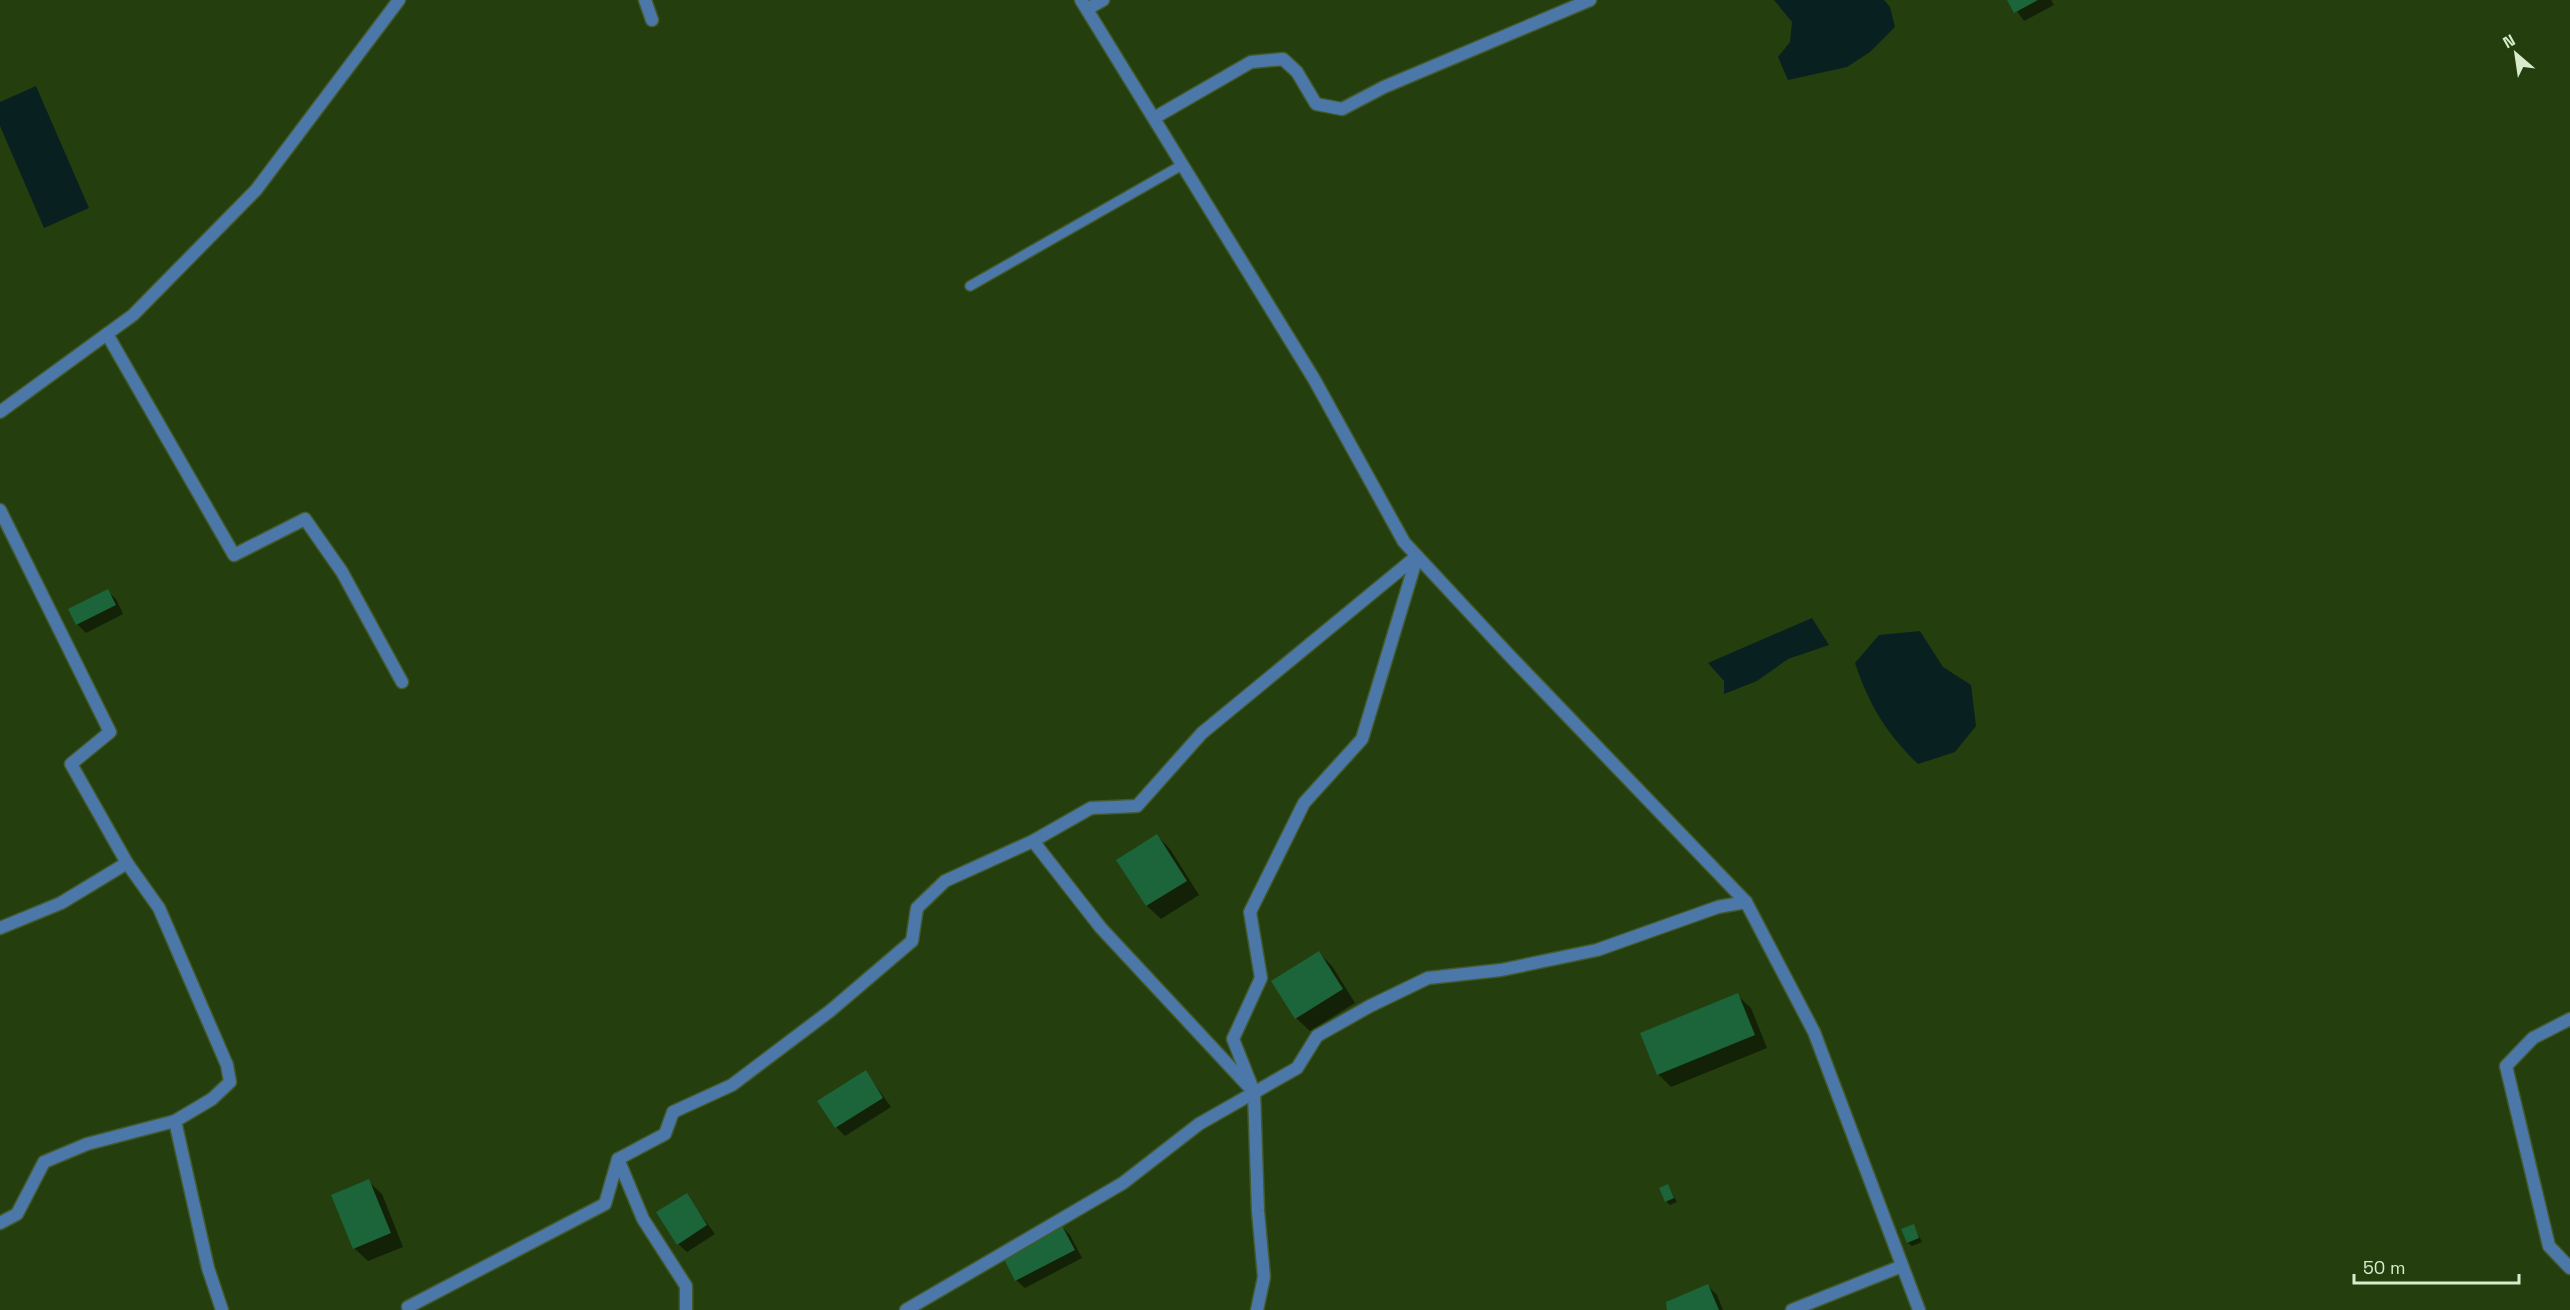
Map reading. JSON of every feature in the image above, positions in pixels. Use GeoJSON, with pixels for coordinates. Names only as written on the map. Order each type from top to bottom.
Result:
{"type":"FeatureCollection","features":[{"type":"Feature","properties":{"kind":"street"},"geometry":{"type":"LineString","coordinates":[[0,412],[133,315],[256,190],[399,0]]}},
{"type":"Feature","properties":{"kind":"street"},"geometry":{"type":"LineString","coordinates":[[645,0],[652,20]]}},
{"type":"Feature","properties":{"kind":"street"},"geometry":{"type":"LineString","coordinates":[[1103,0],[1084,4],[1314,380],[1404,542],[1746,902],[1814,1032],[1919,1310]]}},
{"type":"Feature","properties":{"kind":"street"},"geometry":{"type":"LineString","coordinates":[[1154,118],[1251,62],[1283,59],[1297,72],[1316,104],[1342,109],[1384,87],[1590,0]]}},
{"type":"Feature","properties":{"kind":"street"},"geometry":{"type":"LineString","coordinates":[[107,334],[234,555],[305,519],[342,572],[402,682]]}},
{"type":"Feature","properties":{"kind":"street"},"geometry":{"type":"LineString","coordinates":[[0,510],[110,732],[71,764],[128,863],[159,908],[227,1065],[230,1082],[212,1098],[175,1121],[87,1144],[44,1162],[17,1214],[0,1223]]}},
{"type":"Feature","properties":{"kind":"street"},"geometry":{"type":"LineString","coordinates":[[409,1310],[408,1307],[605,1204],[618,1158],[665,1134],[673,1112],[732,1085],[830,1011],[912,941],[917,908],[945,881],[1034,841],[1091,808],[1137,806],[1202,733],[1417,556]]}},
{"type":"Feature","properties":{"kind":"street"},"geometry":{"type":"LineString","coordinates":[[1257,1310],[1264,1277],[1258,1211],[1254,1092],[1233,1039],[1261,978],[1250,912],[1304,803],[1362,739],[1417,556]]}},
{"type":"Feature","properties":{"kind":"street"},"geometry":{"type":"LineString","coordinates":[[1034,841],[1101,928],[1254,1092]]}},
{"type":"Feature","properties":{"kind":"street"},"geometry":{"type":"LineString","coordinates":[[0,928],[62,903],[128,863]]}},
{"type":"Feature","properties":{"kind":"street"},"geometry":{"type":"LineString","coordinates":[[906,1310],[1123,1184],[1199,1124],[1297,1068],[1317,1036],[1428,978],[1501,970],[1597,950],[1718,907],[1746,902]]}},
{"type":"Feature","properties":{"kind":"street"},"geometry":{"type":"LineString","coordinates":[[2570,1019],[2533,1038],[2506,1066],[2548,1246],[2570,1268]]}},
{"type":"Feature","properties":{"kind":"street"},"geometry":{"type":"LineString","coordinates":[[175,1121],[208,1268],[222,1310]]}},
{"type":"Feature","properties":{"kind":"street"},"geometry":{"type":"LineString","coordinates":[[618,1158],[643,1219],[686,1286],[687,1310]]}},
{"type":"Feature","properties":{"kind":"street"},"geometry":{"type":"LineString","coordinates":[[1792,1310],[1902,1266]]}},
{"type":"Feature","properties":{"kind":"lane"},"geometry":{"type":"LineString","coordinates":[[970,286],[1182,165]]}},
{"type":"Feature","properties":{"kind":"water"},"geometry":{"type":"Polygon","coordinates":[[[1774,0],[1884,0],[1890,7],[1895,27],[1870,52],[1847,67],[1788,80],[1778,57],[1790,42],[1792,22],[1774,0]]]}},
{"type":"Feature","properties":{"kind":"water"},"geometry":{"type":"Polygon","coordinates":[[[36,86],[89,208],[44,228],[0,126],[0,102],[36,86]]]}},
{"type":"Feature","properties":{"kind":"water"},"geometry":{"type":"Polygon","coordinates":[[[1812,618],[1829,645],[1788,659],[1757,681],[1724,694],[1724,681],[1708,663],[1812,618]]]}},
{"type":"Feature","properties":{"kind":"water"},"geometry":{"type":"Polygon","coordinates":[[[1920,631],[1943,667],[1971,685],[1976,726],[1955,752],[1918,764],[1880,718],[1866,692],[1855,663],[1879,635],[1920,631]]]}},
{"type":"Feature","properties":{"kind":"building"},"geometry":{"type":"Polygon","coordinates":[[[2007,0],[2038,0],[2014,13],[2007,0]]]}},
{"type":"Feature","properties":{"kind":"building"},"geometry":{"type":"Polygon","coordinates":[[[108,589],[116,605],[76,625],[68,609],[108,589]]]}},
{"type":"Feature","properties":{"kind":"building"},"geometry":{"type":"Polygon","coordinates":[[[1157,834],[1187,881],[1146,906],[1116,860],[1157,834]]]}},
{"type":"Feature","properties":{"kind":"building"},"geometry":{"type":"Polygon","coordinates":[[[1319,951],[1343,989],[1295,1019],[1271,981],[1319,951]]]}},
{"type":"Feature","properties":{"kind":"building"},"geometry":{"type":"Polygon","coordinates":[[[1738,993],[1755,1035],[1657,1075],[1640,1033],[1738,993]]]}},
{"type":"Feature","properties":{"kind":"building"},"geometry":{"type":"Polygon","coordinates":[[[866,1070],[883,1098],[835,1128],[817,1101],[866,1070]]]}},
{"type":"Feature","properties":{"kind":"building"},"geometry":{"type":"Polygon","coordinates":[[[369,1179],[391,1233],[353,1249],[331,1195],[369,1179]]]}},
{"type":"Feature","properties":{"kind":"building"},"geometry":{"type":"Polygon","coordinates":[[[1668,1184],[1674,1198],[1665,1202],[1659,1188],[1668,1184]]]}},
{"type":"Feature","properties":{"kind":"building"},"geometry":{"type":"Polygon","coordinates":[[[687,1193],[707,1225],[677,1245],[656,1212],[687,1193]]]}},
{"type":"Feature","properties":{"kind":"building"},"geometry":{"type":"Polygon","coordinates":[[[1061,1224],[1075,1250],[1015,1281],[1002,1255],[1061,1224]]]}},
{"type":"Feature","properties":{"kind":"building"},"geometry":{"type":"Polygon","coordinates":[[[1914,1224],[1919,1238],[1907,1243],[1901,1229],[1914,1224]]]}},
{"type":"Feature","properties":{"kind":"building"},"geometry":{"type":"Polygon","coordinates":[[[1708,1284],[1719,1310],[1667,1310],[1666,1302],[1708,1284]]]}}]}
